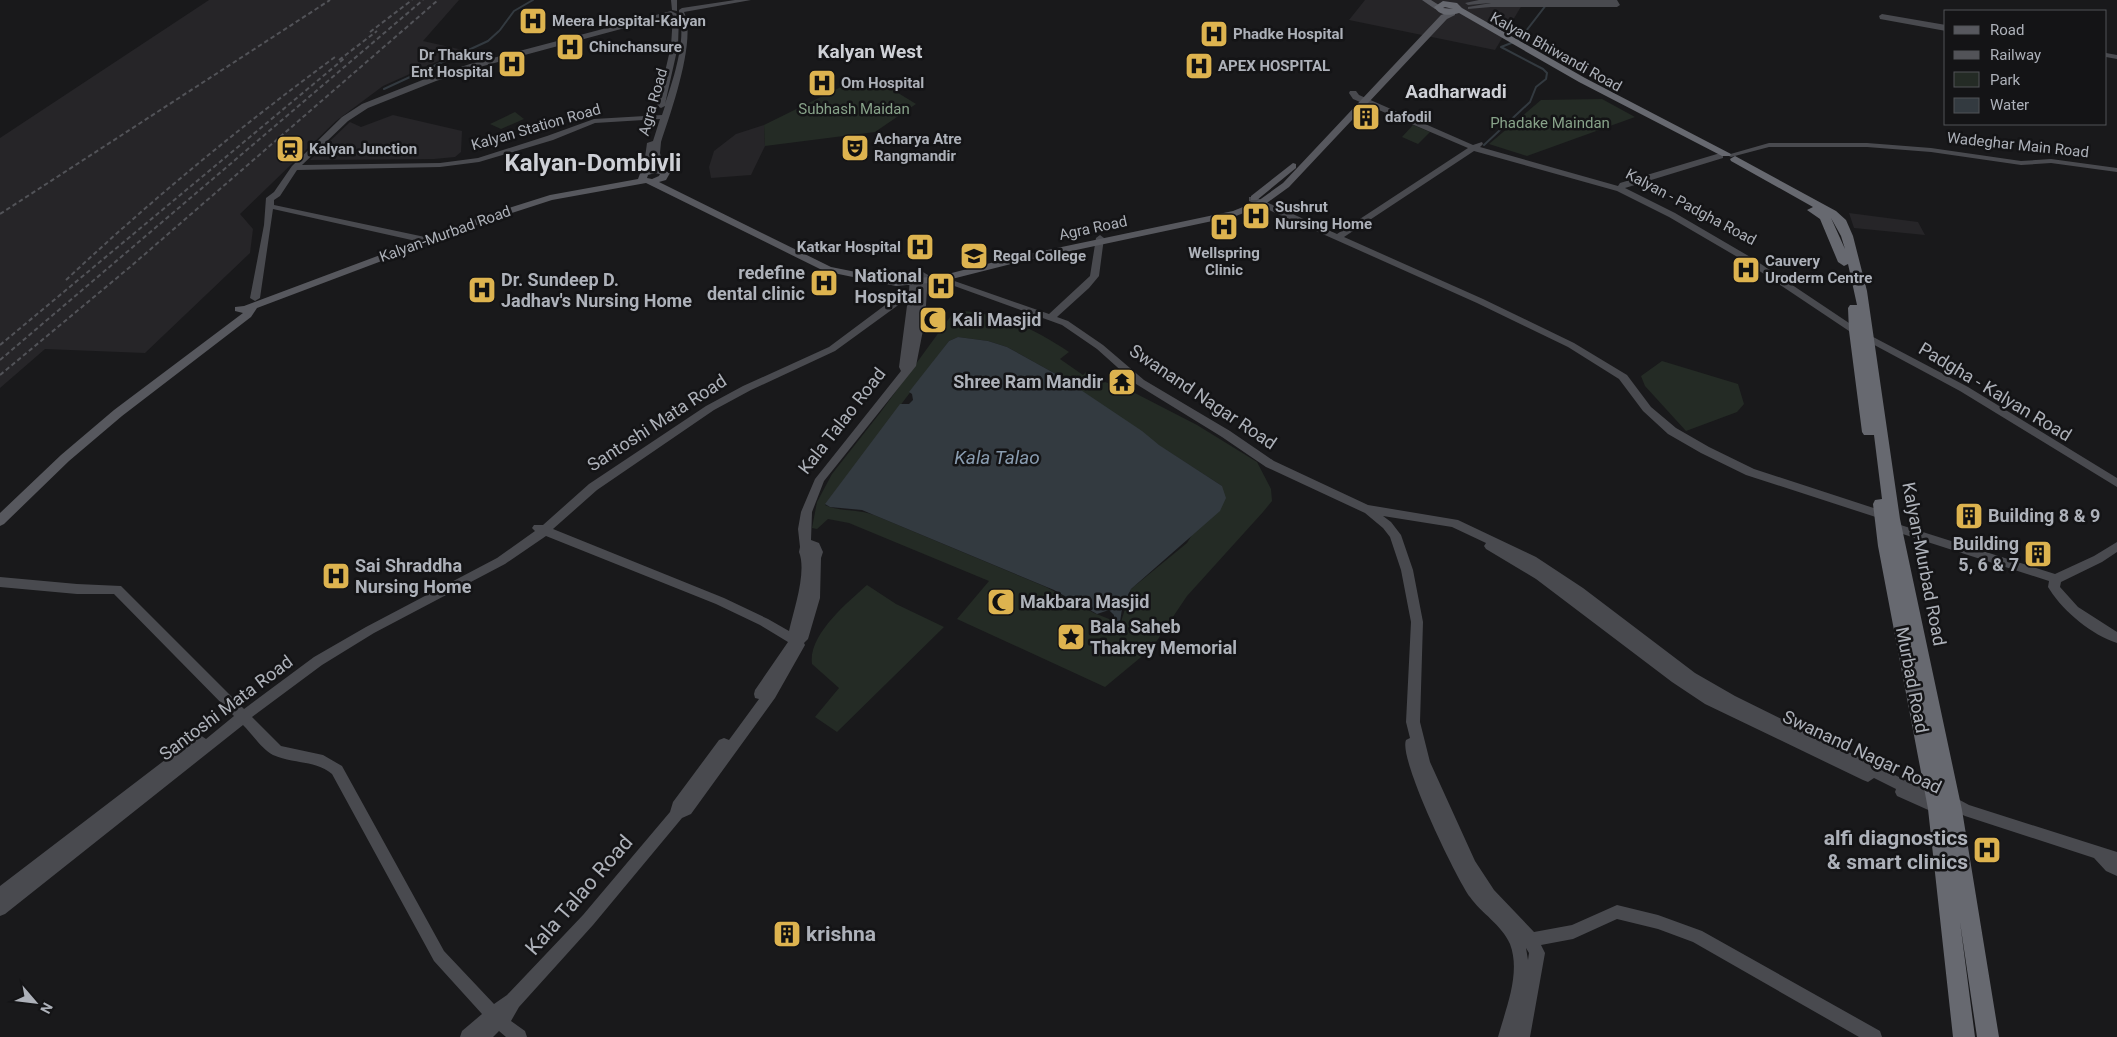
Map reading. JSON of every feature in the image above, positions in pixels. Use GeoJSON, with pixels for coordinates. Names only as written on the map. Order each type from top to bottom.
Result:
{"type":"FeatureCollection","features":[{"type":"Feature","properties":{"kind":"highway","name":"Kalyan Bhiwandi Road"},"geometry":{"type":"LineString","coordinates":[[1454,5],[1510,42],[1642,117],[1730,157]]}},
{"type":"Feature","properties":{"kind":"highway","name":"Kalyan Bhiwandi Road"},"geometry":{"type":"LineString","coordinates":[[1454,5],[1510,42],[1559,67]]}},
{"type":"Feature","properties":{"kind":"highway","name":"Kalyan-Murbad Road"},"geometry":{"type":"LineString","coordinates":[[1559,67],[1832,212],[1840,220],[1847,236],[1861,291],[1861,331],[1887,521]]}},
{"type":"Feature","properties":{"kind":"highway","name":"Murbad Road"},"geometry":{"type":"LineString","coordinates":[[1887,521],[1948,806],[1964,1037]]}},
{"type":"Feature","properties":{"kind":"highway"},"geometry":{"type":"LineString","coordinates":[[1948,806],[1988,1037]]}},
{"type":"Feature","properties":{"kind":"main road"},"geometry":{"type":"LineString","coordinates":[[1426,0],[1454,5]]}},
{"type":"Feature","properties":{"kind":"main road","name":"Agra Road"},"geometry":{"type":"LineString","coordinates":[[918,284],[1199,217],[1257,201],[1288,172],[1420,36],[1454,5]]}},
{"type":"Feature","properties":{"kind":"main road","name":"Agra Road"},"geometry":{"type":"LineString","coordinates":[[651,177],[674,195],[828,269],[896,283],[918,284],[1100,240]]}},
{"type":"Feature","properties":{"kind":"main road","name":"Kalyan-Murbad Road"},"geometry":{"type":"LineString","coordinates":[[0,510],[50,462],[96,423],[250,305],[422,239],[503,211],[569,194],[651,177]]}},
{"type":"Feature","properties":{"kind":"main road","name":"Kalyan-Murbad Road"},"geometry":{"type":"LineString","coordinates":[[0,521],[87,439],[247,315],[250,305]]}},
{"type":"Feature","properties":{"kind":"main road","name":"Swanand Nagar Road"},"geometry":{"type":"LineString","coordinates":[[1052,317],[1085,336],[1140,382],[1226,434],[1270,464],[1366,509]]}},
{"type":"Feature","properties":{"kind":"street","name":"Agra Road"},"geometry":{"type":"LineString","coordinates":[[651,177],[652,154],[658,126],[682,52],[686,20],[678,12],[674,0]]}},
{"type":"Feature","properties":{"kind":"street","name":"Agra Road"},"geometry":{"type":"LineString","coordinates":[[678,12],[679,0]]}},
{"type":"Feature","properties":{"kind":"street"},"geometry":{"type":"LineString","coordinates":[[250,305],[268,225],[270,202],[293,170],[345,119],[365,106],[425,82],[467,69],[568,45],[678,12],[748,0]]}},
{"type":"Feature","properties":{"kind":"street"},"geometry":{"type":"LineString","coordinates":[[1454,5],[1486,2],[1617,5],[1614,1],[1548,3]]}},
{"type":"Feature","properties":{"kind":"street"},"geometry":{"type":"LineString","coordinates":[[1882,17],[1944,28]]}},
{"type":"Feature","properties":{"kind":"street","name":"Kalyan - Padgha Road"},"geometry":{"type":"LineString","coordinates":[[1360,96],[1415,118],[1476,146],[1622,187],[1700,230],[1861,331]]}},
{"type":"Feature","properties":{"kind":"street","name":"Kalyan Station Road"},"geometry":{"type":"LineString","coordinates":[[293,170],[440,165],[479,160],[550,138],[594,121],[661,117]]}},
{"type":"Feature","properties":{"kind":"street"},"geometry":{"type":"LineString","coordinates":[[1338,236],[1476,146]]}},
{"type":"Feature","properties":{"kind":"street","name":"Wadeghar Main Road"},"geometry":{"type":"LineString","coordinates":[[1622,187],[1708,160],[1768,148],[1793,146],[1829,148],[1887,146],[2021,163],[2051,161],[2117,170]]}},
{"type":"Feature","properties":{"kind":"street","name":"Agra Road"},"geometry":{"type":"LineString","coordinates":[[651,177],[652,154]]}},
{"type":"Feature","properties":{"kind":"street"},"geometry":{"type":"LineString","coordinates":[[1257,201],[1338,236],[1427,279],[1480,301],[1571,345],[1605,364],[1623,377],[1647,409],[1672,431],[1750,472],[2056,579],[2098,559],[2117,546]]}},
{"type":"Feature","properties":{"kind":"street"},"geometry":{"type":"LineString","coordinates":[[270,202],[422,239]]}},
{"type":"Feature","properties":{"kind":"street"},"geometry":{"type":"LineString","coordinates":[[1052,317],[1066,302],[1086,286],[1094,275],[1100,240]]}},
{"type":"Feature","properties":{"kind":"street","name":"Swanand Nagar Road"},"geometry":{"type":"LineString","coordinates":[[940,278],[1052,317]]}},
{"type":"Feature","properties":{"kind":"street","name":"Kala Talao Road"},"geometry":{"type":"LineString","coordinates":[[468,1037],[508,1013],[513,1002],[588,920],[677,814],[686,810],[770,694],[804,616],[814,598],[811,551],[802,530],[808,501],[820,479],[912,366],[918,284]]}},
{"type":"Feature","properties":{"kind":"street","name":"Santoshi Mata Road"},"geometry":{"type":"LineString","coordinates":[[0,896],[240,714],[318,661],[370,630],[496,561],[541,530],[593,487],[696,417],[747,388],[832,349],[918,284]]}},
{"type":"Feature","properties":{"kind":"street","name":"Padgha - Kalyan Road"},"geometry":{"type":"LineString","coordinates":[[1861,331],[1966,388],[2117,483]]}},
{"type":"Feature","properties":{"kind":"street"},"geometry":{"type":"LineString","coordinates":[[2009,414],[2117,476]]}},
{"type":"Feature","properties":{"kind":"street"},"geometry":{"type":"LineString","coordinates":[[1366,509],[1389,527],[1394,535],[1407,570],[1414,622],[1413,722],[1416,743],[1442,816],[1457,849],[1524,941],[1527,966],[1522,1037]]}},
{"type":"Feature","properties":{"kind":"street","name":"Swanand Nagar Road"},"geometry":{"type":"LineString","coordinates":[[1366,509],[1454,523],[1467,533],[1548,569],[1688,680],[1730,700],[1787,732],[1948,806],[2117,859]]}},
{"type":"Feature","properties":{"kind":"street"},"geometry":{"type":"LineString","coordinates":[[1389,527],[1395,514]]}},
{"type":"Feature","properties":{"kind":"street"},"geometry":{"type":"LineString","coordinates":[[541,530],[576,542],[720,601],[764,622],[795,640]]}},
{"type":"Feature","properties":{"kind":"street"},"geometry":{"type":"LineString","coordinates":[[2056,579],[2054,587],[2061,599],[2070,608],[2117,638]]}},
{"type":"Feature","properties":{"kind":"street"},"geometry":{"type":"LineString","coordinates":[[0,582],[77,589],[117,589],[276,750],[287,755],[320,759],[337,770],[439,956],[497,1018],[518,1037]]}},
{"type":"Feature","properties":{"kind":"street","name":"Santoshi Mata Road"},"geometry":{"type":"LineString","coordinates":[[0,909],[240,714]]}},
{"type":"Feature","properties":{"kind":"street"},"geometry":{"type":"LineString","coordinates":[[2100,855],[2117,869]]}},
{"type":"Feature","properties":{"kind":"street"},"geometry":{"type":"LineString","coordinates":[[1524,941],[1573,932],[1617,912],[1658,922],[1697,936],[1874,1037]]}},
{"type":"Feature","properties":{"kind":"street"},"geometry":{"type":"LineString","coordinates":[[1506,1037],[1527,966]]}},
{"type":"Feature","properties":{"kind":"street","name":"Kala Talao Road"},"geometry":{"type":"LineString","coordinates":[[481,1037],[497,1018]]}},
{"type":"Feature","properties":{"kind":"shaded area"},"geometry":{"type":"Polygon","coordinates":[[[209,0],[459,0],[423,41],[463,50],[383,86],[336,121],[240,214],[253,229],[250,253],[145,353],[45,349],[0,388],[0,138],[209,0]]]}},
{"type":"Feature","properties":{"kind":"shaded area"},"geometry":{"type":"Polygon","coordinates":[[[1365,0],[1525,0],[1495,50],[1349,20],[1365,0]]]}},
{"type":"Feature","properties":{"kind":"shaded area"},"geometry":{"type":"Polygon","coordinates":[[[393,115],[462,131],[461,152],[455,157],[434,159],[310,160],[350,122],[361,127],[393,115]]]}},
{"type":"Feature","properties":{"kind":"shaded area"},"geometry":{"type":"Polygon","coordinates":[[[764,125],[765,146],[751,175],[711,178],[709,167],[714,151],[736,134],[764,125]]]}},
{"type":"Feature","properties":{"kind":"shaded area"},"geometry":{"type":"Polygon","coordinates":[[[1849,213],[1918,222],[1925,235],[1854,228],[1849,213]]]}},
{"type":"Feature","properties":{"kind":"green space","name":"Subhash Maidan"},"geometry":{"type":"Polygon","coordinates":[[[882,83],[916,104],[875,132],[765,146],[764,125],[847,84],[882,83]]]}},
{"type":"Feature","properties":{"kind":"green space","name":"Phadake Maindan"},"geometry":{"type":"Polygon","coordinates":[[[1602,99],[1635,117],[1527,156],[1489,144],[1541,100],[1602,99]]]}},
{"type":"Feature","properties":{"kind":"green space"},"geometry":{"type":"Polygon","coordinates":[[[515,112],[524,119],[501,129],[490,124],[515,112]]]}},
{"type":"Feature","properties":{"kind":"green space"},"geometry":{"type":"Polygon","coordinates":[[[1413,125],[1430,132],[1418,144],[1402,137],[1413,125]]]}},
{"type":"Feature","properties":{"kind":"green space"},"geometry":{"type":"Polygon","coordinates":[[[963,311],[992,316],[1019,324],[1044,336],[1069,352],[1060,359],[1083,375],[1086,372],[1102,381],[1129,390],[1197,425],[1257,462],[1271,489],[1272,501],[1187,596],[1152,648],[1105,687],[957,619],[989,581],[849,523],[828,519],[817,529],[812,528],[817,502],[832,474],[880,413],[953,313],[963,311]],[[958,337],[949,341],[825,505],[836,509],[874,515],[1046,587],[1094,613],[1119,623],[1121,622],[1131,589],[1187,543],[1222,486],[1160,446],[1063,378],[1007,347],[988,341],[958,337]]]}},
{"type":"Feature","properties":{"kind":"green space"},"geometry":{"type":"Polygon","coordinates":[[[1662,361],[1738,384],[1744,404],[1737,412],[1686,431],[1645,386],[1641,376],[1662,361]]]}},
{"type":"Feature","properties":{"kind":"green space"},"geometry":{"type":"Polygon","coordinates":[[[867,585],[896,604],[944,627],[837,732],[815,717],[839,688],[812,664],[812,653],[822,631],[840,610],[867,585]]]}},
{"type":"Feature","properties":{"kind":"water","name":"Kala Talao"},"geometry":{"type":"Polygon","coordinates":[[[958,337],[988,341],[1007,347],[1063,378],[1222,486],[1226,498],[1220,511],[1131,589],[1122,609],[1120,622],[1114,620],[1114,615],[1109,610],[1097,614],[1054,590],[862,510],[830,507],[825,504],[900,404],[909,404],[913,400],[912,394],[909,392],[949,341],[958,337]]]}},
{"type":"Feature","properties":{"kind":"waterway"},"geometry":{"type":"LineString","coordinates":[[500,30],[514,11],[533,0]]}},
{"type":"Feature","properties":{"kind":"waterway"},"geometry":{"type":"LineString","coordinates":[[1484,145],[1530,102],[1536,87],[1546,79],[1547,73],[1543,69],[1501,47],[1519,40],[1550,0]]}},
{"type":"Feature","properties":{"kind":"waterway"},"geometry":{"type":"LineString","coordinates":[[384,89],[488,41],[499,31]]}},
{"type":"Feature","properties":{"kind":"railway"},"geometry":{"type":"LineString","coordinates":[[0,214],[330,0]]}},
{"type":"Feature","properties":{"kind":"railway"},"geometry":{"type":"LineString","coordinates":[[370,32],[412,0]]}},
{"type":"Feature","properties":{"kind":"railway"},"geometry":{"type":"LineString","coordinates":[[0,360],[423,0]]}},
{"type":"Feature","properties":{"kind":"railway"},"geometry":{"type":"LineString","coordinates":[[0,375],[130,267],[438,0]]}},
{"type":"Feature","properties":{"kind":"railway"},"geometry":{"type":"LineString","coordinates":[[339,60],[377,31]]}},
{"type":"Feature","properties":{"kind":"railway"},"geometry":{"type":"LineString","coordinates":[[66,280],[197,164],[335,57]]}},
{"type":"Feature","properties":{"kind":"railway"},"geometry":{"type":"LineString","coordinates":[[0,345],[346,57]]}},
{"type":"Feature","properties":{"kind":"place","name":"Meera Hospital-Kalyan"},"geometry":{"type":"Point","coordinates":[533,21]}},
{"type":"Feature","properties":{"kind":"place","name":"Phadke Hospital"},"geometry":{"type":"Point","coordinates":[1214,34]}},
{"type":"Feature","properties":{"kind":"place","name":"Chinchansure"},"geometry":{"type":"Point","coordinates":[570,47]}},
{"type":"Feature","properties":{"kind":"place","name":"Dr Thakurs Ent Hospital"},"geometry":{"type":"Point","coordinates":[512,64]}},
{"type":"Feature","properties":{"kind":"place","name":"APEX HOSPITAL"},"geometry":{"type":"Point","coordinates":[1199,66]}},
{"type":"Feature","properties":{"kind":"place","name":"Om Hospital"},"geometry":{"type":"Point","coordinates":[822,83]}},
{"type":"Feature","properties":{"kind":"place","name":"dafodil"},"geometry":{"type":"Point","coordinates":[1366,117]}},
{"type":"Feature","properties":{"kind":"place","name":"Acharya Atre Rangmandir"},"geometry":{"type":"Point","coordinates":[855,148]}},
{"type":"Feature","properties":{"kind":"place","name":"Kalyan Junction"},"geometry":{"type":"Point","coordinates":[290,149]}},
{"type":"Feature","properties":{"kind":"place","name":"Sushrut Nursing Home"},"geometry":{"type":"Point","coordinates":[1256,216]}},
{"type":"Feature","properties":{"kind":"place","name":"Wellspring Clinic"},"geometry":{"type":"Point","coordinates":[1224,227]}},
{"type":"Feature","properties":{"kind":"place","name":"Katkar Hospital"},"geometry":{"type":"Point","coordinates":[920,247]}},
{"type":"Feature","properties":{"kind":"place","name":"Regal College"},"geometry":{"type":"Point","coordinates":[974,256]}},
{"type":"Feature","properties":{"kind":"place","name":"Cauvery Uroderm Centre"},"geometry":{"type":"Point","coordinates":[1746,270]}},
{"type":"Feature","properties":{"kind":"place","name":"redefine dental clinic"},"geometry":{"type":"Point","coordinates":[824,283]}},
{"type":"Feature","properties":{"kind":"place","name":"National Hospital"},"geometry":{"type":"Point","coordinates":[941,286]}},
{"type":"Feature","properties":{"kind":"place","name":"Dr. Sundeep D. Jadhav's Nursing Home"},"geometry":{"type":"Point","coordinates":[482,290]}},
{"type":"Feature","properties":{"kind":"place","name":"Kali Masjid"},"geometry":{"type":"Point","coordinates":[933,320]}},
{"type":"Feature","properties":{"kind":"place","name":"Shree Ram Mandir"},"geometry":{"type":"Point","coordinates":[1122,382]}},
{"type":"Feature","properties":{"kind":"place","name":"Building 8 & 9"},"geometry":{"type":"Point","coordinates":[1969,516]}},
{"type":"Feature","properties":{"kind":"place","name":"Building 5, 6 & 7"},"geometry":{"type":"Point","coordinates":[2038,554]}},
{"type":"Feature","properties":{"kind":"place","name":"Sai Shraddha Nursing Home"},"geometry":{"type":"Point","coordinates":[336,576]}},
{"type":"Feature","properties":{"kind":"place","name":"Makbara Masjid"},"geometry":{"type":"Point","coordinates":[1001,602]}},
{"type":"Feature","properties":{"kind":"place","name":"Bala Saheb Thakrey Memorial"},"geometry":{"type":"Point","coordinates":[1071,637]}},
{"type":"Feature","properties":{"kind":"place","name":"alfi diagnostics & smart clinics"},"geometry":{"type":"Point","coordinates":[1987,850]}},
{"type":"Feature","properties":{"kind":"place","name":"krishna"},"geometry":{"type":"Point","coordinates":[787,934]}},
{"type":"Feature","properties":{"kind":"district","name":"Kalyan West"},"geometry":{"type":"Point","coordinates":[870,51]}},
{"type":"Feature","properties":{"kind":"district","name":"Aadharwadi"},"geometry":{"type":"Point","coordinates":[1456,91]}},
{"type":"Feature","properties":{"kind":"district","name":"Kalyan-Dombivli"},"geometry":{"type":"Point","coordinates":[593,163]}}]}
